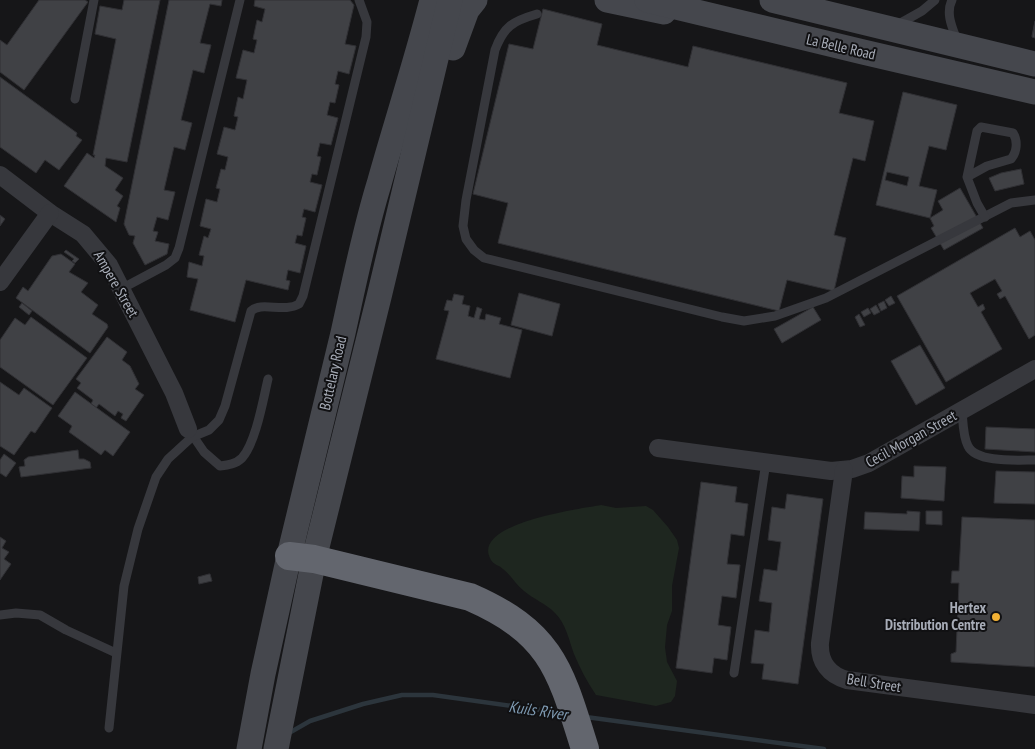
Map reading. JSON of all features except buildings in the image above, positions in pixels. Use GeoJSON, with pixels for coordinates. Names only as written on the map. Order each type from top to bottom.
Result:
{"type":"FeatureCollection","features":[{"type":"Feature","properties":{"kind":"highway"},"geometry":{"type":"LineString","coordinates":[[302,558],[470,597],[494,608],[521,625],[537,640],[560,674],[585,749]]}},
{"type":"Feature","properties":{"kind":"main road"},"geometry":{"type":"LineString","coordinates":[[409,123],[414,0]]}},
{"type":"Feature","properties":{"kind":"main road","name":"Bottelary Road"},"geometry":{"type":"LineString","coordinates":[[409,123],[420,50],[432,0]]}},
{"type":"Feature","properties":{"kind":"main road","name":"Bottelary Road"},"geometry":{"type":"LineString","coordinates":[[276,749],[291,667],[302,558],[354,280],[378,185],[409,123],[450,0]]}},
{"type":"Feature","properties":{"kind":"main road"},"geometry":{"type":"LineString","coordinates":[[409,123],[440,88],[463,19],[475,0]]}},
{"type":"Feature","properties":{"kind":"main road"},"geometry":{"type":"LineString","coordinates":[[607,0],[654,11],[711,16]]}},
{"type":"Feature","properties":{"kind":"main road","name":"La Belle Road"},"geometry":{"type":"LineString","coordinates":[[648,0],[1035,92]]}},
{"type":"Feature","properties":{"kind":"main road","name":"La Belle Road"},"geometry":{"type":"LineString","coordinates":[[772,0],[1035,64]]}},
{"type":"Feature","properties":{"kind":"main road","name":"Bottelary Road"},"geometry":{"type":"LineString","coordinates":[[249,749],[263,674],[302,558]]}},
{"type":"Feature","properties":{"kind":"street","name":"Ampere Street"},"geometry":{"type":"LineString","coordinates":[[0,175],[50,213],[83,234],[109,265],[174,393],[190,433]]}},
{"type":"Feature","properties":{"kind":"street"},"geometry":{"type":"LineString","coordinates":[[0,282],[50,213]]}},
{"type":"Feature","properties":{"kind":"street","name":"Cecil Morgan Street"},"geometry":{"type":"LineString","coordinates":[[658,448],[831,471],[844,470],[869,463],[1035,369]]}},
{"type":"Feature","properties":{"kind":"street","name":"Bell Street"},"geometry":{"type":"LineString","coordinates":[[844,470],[820,643],[821,656],[826,667],[839,678],[847,680],[1035,705]]}},
{"type":"Feature","properties":{"kind":"lane"},"geometry":{"type":"LineString","coordinates":[[75,99],[94,0]]}},
{"type":"Feature","properties":{"kind":"lane"},"geometry":{"type":"LineString","coordinates":[[121,288],[166,265],[175,258],[240,0]]}},
{"type":"Feature","properties":{"kind":"lane"},"geometry":{"type":"LineString","coordinates":[[109,728],[124,586],[141,520],[156,477],[168,459],[190,433],[210,430],[219,420],[225,406],[251,311],[257,307],[291,308],[299,304],[303,296],[366,38],[367,22],[359,0]]}},
{"type":"Feature","properties":{"kind":"lane"},"geometry":{"type":"LineString","coordinates":[[888,29],[922,11],[935,0]]}},
{"type":"Feature","properties":{"kind":"lane"},"geometry":{"type":"LineString","coordinates":[[952,0],[949,8],[950,19],[960,46]]}},
{"type":"Feature","properties":{"kind":"lane"},"geometry":{"type":"LineString","coordinates":[[537,14],[526,17],[505,29],[495,50],[466,200],[463,226],[466,239],[474,250],[484,258],[744,321],[775,316],[826,298],[1011,203],[1035,200]]}},
{"type":"Feature","properties":{"kind":"lane"},"geometry":{"type":"LineString","coordinates":[[967,177],[987,166],[1011,159],[1016,145],[1013,133],[988,128],[979,128],[977,131],[971,151],[967,177],[977,204],[985,217]]}},
{"type":"Feature","properties":{"kind":"lane"},"geometry":{"type":"LineString","coordinates":[[190,433],[204,452],[220,466],[230,465],[241,459],[248,448],[258,422],[268,379]]}},
{"type":"Feature","properties":{"kind":"lane"},"geometry":{"type":"LineString","coordinates":[[962,411],[967,445],[971,452],[994,459],[1035,460]]}},
{"type":"Feature","properties":{"kind":"lane"},"geometry":{"type":"LineString","coordinates":[[734,674],[766,462]]}},
{"type":"Feature","properties":{"kind":"lane"},"geometry":{"type":"LineString","coordinates":[[0,615],[16,613],[40,615],[116,654]]}},
{"type":"Feature","properties":{"kind":"shaded area"},"geometry":{"type":"Polygon","coordinates":[[[601,505],[616,508],[646,506],[653,510],[677,540],[679,548],[672,586],[672,611],[667,625],[665,647],[667,662],[677,681],[675,696],[671,702],[656,706],[596,695],[574,654],[565,627],[559,617],[548,607],[521,589],[506,571],[491,560],[489,547],[496,536],[511,527],[551,514],[601,505]]]}},
{"type":"Feature","properties":{"kind":"waterway","name":"Kuils River"},"geometry":{"type":"LineString","coordinates":[[289,733],[310,721],[363,704],[402,695],[433,695],[563,713]]}},
{"type":"Feature","properties":{"kind":"waterway","name":"Kuils River"},"geometry":{"type":"LineString","coordinates":[[586,717],[824,749]]}},
{"type":"Feature","properties":{"kind":"place","name":"Hertex Distribution Centre"},"geometry":{"type":"Point","coordinates":[996,617]}}]}
